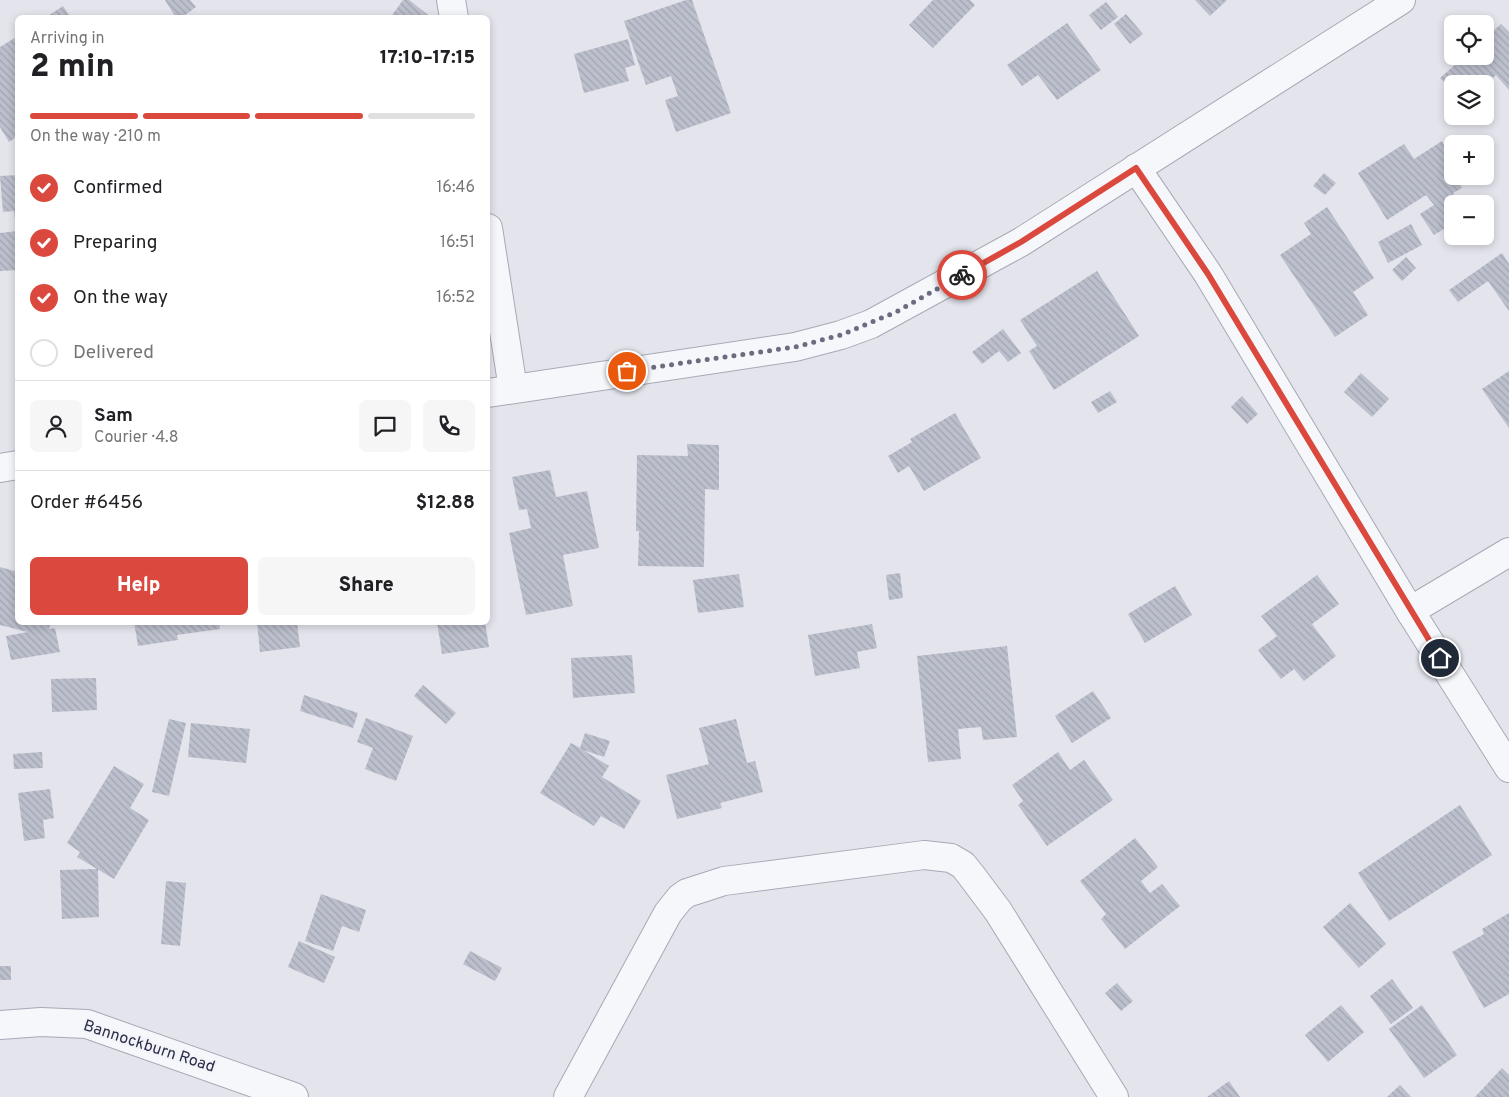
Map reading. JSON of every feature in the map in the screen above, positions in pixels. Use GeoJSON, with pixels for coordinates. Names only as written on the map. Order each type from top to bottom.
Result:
{"type":"FeatureCollection","features":[{"type":"Feature","properties":{"kind":"street"},"geometry":{"type":"LineString","coordinates":[[451,0],[454,15]]}},
{"type":"Feature","properties":{"kind":"street"},"geometry":{"type":"LineString","coordinates":[[490,255],[500,391],[795,347],[841,335],[896,312],[1021,242],[1401,0]]}},
{"type":"Feature","properties":{"kind":"street"},"geometry":{"type":"LineString","coordinates":[[1136,168],[1208,274],[1410,611],[1509,768]]}},
{"type":"Feature","properties":{"kind":"street"},"geometry":{"type":"LineString","coordinates":[[0,468],[15,466]]}},
{"type":"Feature","properties":{"kind":"street"},"geometry":{"type":"LineString","coordinates":[[1410,611],[1509,552]]}},
{"type":"Feature","properties":{"kind":"street"},"geometry":{"type":"LineString","coordinates":[[568,1097],[668,913],[680,898],[687,893],[724,880],[924,855],[952,858],[963,865],[972,875],[998,911],[1114,1097]]}},
{"type":"Feature","properties":{"kind":"street","name":"Bannockburn Road"},"geometry":{"type":"LineString","coordinates":[[0,1026],[41,1022],[87,1024],[294,1097]]}},
{"type":"Feature","properties":{"kind":"building"},"geometry":{"type":"Polygon","coordinates":[[[165,0],[190,0],[196,7],[185,15],[174,15],[165,0]]]}},
{"type":"Feature","properties":{"kind":"building"},"geometry":{"type":"Polygon","coordinates":[[[403,0],[409,0],[428,15],[392,15],[403,0]]]}},
{"type":"Feature","properties":{"kind":"building"},"geometry":{"type":"Polygon","coordinates":[[[686,0],[692,0],[731,113],[676,132],[665,100],[678,96],[671,76],[646,85],[624,21],[686,0]]]}},
{"type":"Feature","properties":{"kind":"building"},"geometry":{"type":"Polygon","coordinates":[[[933,0],[970,0],[975,5],[933,48],[909,25],[933,0]]]}},
{"type":"Feature","properties":{"kind":"building"},"geometry":{"type":"Polygon","coordinates":[[[1195,0],[1227,0],[1210,16],[1195,0]]]}},
{"type":"Feature","properties":{"kind":"building"},"geometry":{"type":"Polygon","coordinates":[[[1106,2],[1118,17],[1101,30],[1089,15],[1106,2]]]}},
{"type":"Feature","properties":{"kind":"building"},"geometry":{"type":"Polygon","coordinates":[[[63,6],[69,15],[50,15],[63,6]]]}},
{"type":"Feature","properties":{"kind":"building"},"geometry":{"type":"Polygon","coordinates":[[[1126,14],[1143,34],[1130,44],[1114,24],[1126,14]]]}},
{"type":"Feature","properties":{"kind":"building"},"geometry":{"type":"Polygon","coordinates":[[[1067,23],[1101,70],[1057,100],[1038,75],[1022,86],[1007,65],[1067,23]]]}},
{"type":"Feature","properties":{"kind":"building"},"geometry":{"type":"Polygon","coordinates":[[[1501,24],[1509,32],[1509,90],[1496,75],[1494,77],[1494,75],[1444,75],[1444,82],[1440,78],[1455,65],[1494,65],[1494,30],[1501,24]]]}},
{"type":"Feature","properties":{"kind":"building"},"geometry":{"type":"Polygon","coordinates":[[[15,38],[15,138],[9,142],[0,127],[0,47],[15,38]]]}},
{"type":"Feature","properties":{"kind":"building"},"geometry":{"type":"Polygon","coordinates":[[[628,39],[635,65],[625,68],[629,81],[584,93],[574,54],[628,39]]]}},
{"type":"Feature","properties":{"kind":"building"},"geometry":{"type":"Polygon","coordinates":[[[1442,141],[1444,144],[1444,185],[1460,185],[1462,188],[1453,193],[1454,195],[1444,195],[1444,229],[1434,235],[1420,214],[1434,205],[1426,195],[1387,220],[1358,173],[1404,144],[1414,159],[1442,141]]]}},
{"type":"Feature","properties":{"kind":"building"},"geometry":{"type":"Polygon","coordinates":[[[1324,173],[1336,183],[1325,195],[1313,186],[1324,173]]]}},
{"type":"Feature","properties":{"kind":"building"},"geometry":{"type":"Polygon","coordinates":[[[15,175],[15,220],[14,211],[3,212],[0,176],[15,175]]]}},
{"type":"Feature","properties":{"kind":"building"},"geometry":{"type":"Polygon","coordinates":[[[1327,207],[1374,278],[1353,292],[1368,315],[1335,337],[1280,255],[1311,234],[1304,223],[1327,207]]]}},
{"type":"Feature","properties":{"kind":"building"},"geometry":{"type":"Polygon","coordinates":[[[1411,224],[1422,245],[1388,263],[1378,242],[1411,224]]]}},
{"type":"Feature","properties":{"kind":"building"},"geometry":{"type":"Polygon","coordinates":[[[15,231],[15,270],[0,271],[0,233],[15,231]]]}},
{"type":"Feature","properties":{"kind":"building"},"geometry":{"type":"Polygon","coordinates":[[[1502,253],[1509,264],[1509,311],[1488,281],[1458,302],[1449,290],[1502,253]]]}},
{"type":"Feature","properties":{"kind":"building"},"geometry":{"type":"Polygon","coordinates":[[[1406,257],[1416,268],[1402,281],[1392,270],[1406,257]]]}},
{"type":"Feature","properties":{"kind":"building"},"geometry":{"type":"Polygon","coordinates":[[[1097,271],[1139,336],[1054,390],[1029,351],[1037,346],[1020,320],[1097,271]]]}},
{"type":"Feature","properties":{"kind":"building"},"geometry":{"type":"Polygon","coordinates":[[[1003,329],[1021,353],[1008,362],[999,351],[982,364],[972,352],[1003,329]]]}},
{"type":"Feature","properties":{"kind":"building"},"geometry":{"type":"Polygon","coordinates":[[[1509,371],[1509,428],[1482,389],[1509,371]]]}},
{"type":"Feature","properties":{"kind":"building"},"geometry":{"type":"Polygon","coordinates":[[[1361,373],[1389,399],[1372,417],[1344,392],[1361,373]]]}},
{"type":"Feature","properties":{"kind":"building"},"geometry":{"type":"Polygon","coordinates":[[[1110,391],[1117,402],[1098,413],[1091,402],[1110,391]]]}},
{"type":"Feature","properties":{"kind":"building"},"geometry":{"type":"Polygon","coordinates":[[[1242,396],[1258,414],[1247,424],[1231,407],[1242,396]]]}},
{"type":"Feature","properties":{"kind":"building"},"geometry":{"type":"Polygon","coordinates":[[[955,413],[981,458],[924,491],[909,466],[898,473],[888,456],[912,442],[910,439],[955,413]]]}},
{"type":"Feature","properties":{"kind":"building"},"geometry":{"type":"Polygon","coordinates":[[[687,444],[719,445],[719,490],[705,489],[704,567],[638,566],[639,531],[636,531],[637,455],[688,456],[687,444]]]}},
{"type":"Feature","properties":{"kind":"building"},"geometry":{"type":"Polygon","coordinates":[[[550,470],[556,497],[587,491],[599,548],[563,555],[573,606],[526,615],[509,533],[531,528],[527,509],[519,510],[512,477],[550,470]]]}},
{"type":"Feature","properties":{"kind":"building"},"geometry":{"type":"Polygon","coordinates":[[[0,567],[15,571],[15,625],[50,625],[49,629],[55,628],[60,652],[11,660],[6,636],[28,632],[0,625],[0,567]]]}},
{"type":"Feature","properties":{"kind":"building"},"geometry":{"type":"Polygon","coordinates":[[[900,573],[903,598],[889,600],[886,575],[900,573]]]}},
{"type":"Feature","properties":{"kind":"building"},"geometry":{"type":"Polygon","coordinates":[[[739,574],[744,607],[698,613],[693,580],[739,574]]]}},
{"type":"Feature","properties":{"kind":"building"},"geometry":{"type":"Polygon","coordinates":[[[1317,575],[1339,604],[1312,624],[1336,656],[1304,681],[1294,669],[1281,679],[1258,650],[1277,636],[1261,616],[1317,575]]]}},
{"type":"Feature","properties":{"kind":"building"},"geometry":{"type":"Polygon","coordinates":[[[1175,586],[1192,615],[1145,643],[1128,614],[1175,586]]]}},
{"type":"Feature","properties":{"kind":"building"},"geometry":{"type":"Polygon","coordinates":[[[872,624],[877,648],[857,652],[860,668],[815,676],[808,635],[872,624]]]}},
{"type":"Feature","properties":{"kind":"building"},"geometry":{"type":"Polygon","coordinates":[[[134,625],[219,625],[220,629],[177,635],[178,640],[138,646],[134,625]]]}},
{"type":"Feature","properties":{"kind":"building"},"geometry":{"type":"Polygon","coordinates":[[[257,625],[297,625],[300,647],[260,652],[257,625]]]}},
{"type":"Feature","properties":{"kind":"building"},"geometry":{"type":"Polygon","coordinates":[[[437,625],[485,625],[489,647],[442,654],[437,625]]]}},
{"type":"Feature","properties":{"kind":"building"},"geometry":{"type":"Polygon","coordinates":[[[1007,646],[1017,737],[983,740],[981,727],[958,729],[961,759],[928,762],[917,656],[1007,646]]]}},
{"type":"Feature","properties":{"kind":"building"},"geometry":{"type":"Polygon","coordinates":[[[632,655],[635,693],[573,698],[571,658],[632,655]]]}},
{"type":"Feature","properties":{"kind":"building"},"geometry":{"type":"Polygon","coordinates":[[[96,678],[97,710],[52,712],[51,679],[96,678]]]}},
{"type":"Feature","properties":{"kind":"building"},"geometry":{"type":"Polygon","coordinates":[[[423,685],[456,713],[446,724],[414,696],[423,685]]]}},
{"type":"Feature","properties":{"kind":"building"},"geometry":{"type":"Polygon","coordinates":[[[1093,691],[1111,718],[1072,743],[1055,716],[1093,691]]]}},
{"type":"Feature","properties":{"kind":"building"},"geometry":{"type":"Polygon","coordinates":[[[304,695],[358,713],[353,728],[300,711],[304,695]]]}},
{"type":"Feature","properties":{"kind":"building"},"geometry":{"type":"Polygon","coordinates":[[[366,718],[413,736],[396,781],[365,769],[373,748],[357,742],[366,718]]]}},
{"type":"Feature","properties":{"kind":"building"},"geometry":{"type":"Polygon","coordinates":[[[169,719],[186,723],[169,796],[152,792],[169,719]]]}},
{"type":"Feature","properties":{"kind":"building"},"geometry":{"type":"Polygon","coordinates":[[[736,719],[747,763],[755,761],[763,792],[720,803],[722,808],[677,819],[666,775],[709,764],[699,728],[736,719]]]}},
{"type":"Feature","properties":{"kind":"building"},"geometry":{"type":"Polygon","coordinates":[[[191,723],[250,729],[246,763],[188,757],[191,723]]]}},
{"type":"Feature","properties":{"kind":"building"},"geometry":{"type":"Polygon","coordinates":[[[585,733],[610,741],[604,757],[583,750],[609,766],[602,777],[641,801],[624,829],[601,816],[594,826],[540,793],[571,743],[580,748],[585,733]]]}},
{"type":"Feature","properties":{"kind":"building"},"geometry":{"type":"Polygon","coordinates":[[[42,752],[43,768],[14,769],[13,754],[42,752]]]}},
{"type":"Feature","properties":{"kind":"building"},"geometry":{"type":"Polygon","coordinates":[[[1058,752],[1070,770],[1084,760],[1113,800],[1047,846],[1018,805],[1023,801],[1012,785],[1058,752]]]}},
{"type":"Feature","properties":{"kind":"building"},"geometry":{"type":"Polygon","coordinates":[[[114,766],[144,784],[130,808],[149,820],[114,879],[77,857],[80,852],[67,843],[114,766]]]}},
{"type":"Feature","properties":{"kind":"building"},"geometry":{"type":"Polygon","coordinates":[[[50,789],[54,818],[43,820],[45,838],[24,841],[18,793],[50,789]]]}},
{"type":"Feature","properties":{"kind":"building"},"geometry":{"type":"Polygon","coordinates":[[[1460,805],[1492,855],[1389,921],[1358,873],[1460,805]]]}},
{"type":"Feature","properties":{"kind":"building"},"geometry":{"type":"Polygon","coordinates":[[[1135,838],[1158,867],[1141,881],[1150,893],[1162,884],[1180,906],[1125,949],[1101,919],[1106,914],[1080,881],[1135,838]]]}},
{"type":"Feature","properties":{"kind":"building"},"geometry":{"type":"Polygon","coordinates":[[[98,869],[99,917],[62,919],[60,870],[98,869]]]}},
{"type":"Feature","properties":{"kind":"building"},"geometry":{"type":"Polygon","coordinates":[[[166,881],[186,883],[180,946],[161,944],[166,881]]]}},
{"type":"Feature","properties":{"kind":"building"},"geometry":{"type":"Polygon","coordinates":[[[321,894],[366,910],[359,932],[342,926],[333,951],[305,941],[321,894]]]}},
{"type":"Feature","properties":{"kind":"building"},"geometry":{"type":"Polygon","coordinates":[[[1350,903],[1386,944],[1359,968],[1323,927],[1350,903]]]}},
{"type":"Feature","properties":{"kind":"building"},"geometry":{"type":"Polygon","coordinates":[[[1509,913],[1509,994],[1484,1008],[1452,952],[1484,934],[1482,929],[1509,913]]]}},
{"type":"Feature","properties":{"kind":"building"},"geometry":{"type":"Polygon","coordinates":[[[299,941],[335,957],[324,983],[288,967],[299,941]]]}},
{"type":"Feature","properties":{"kind":"building"},"geometry":{"type":"Polygon","coordinates":[[[470,951],[502,968],[495,981],[463,964],[470,951]]]}},
{"type":"Feature","properties":{"kind":"building"},"geometry":{"type":"Polygon","coordinates":[[[0,966],[11,966],[11,980],[0,980],[0,966]]]}},
{"type":"Feature","properties":{"kind":"building"},"geometry":{"type":"Polygon","coordinates":[[[1392,979],[1413,1008],[1391,1024],[1370,996],[1392,979]]]}},
{"type":"Feature","properties":{"kind":"building"},"geometry":{"type":"Polygon","coordinates":[[[1117,983],[1133,1001],[1121,1011],[1105,993],[1117,983]]]}},
{"type":"Feature","properties":{"kind":"building"},"geometry":{"type":"Polygon","coordinates":[[[1341,1005],[1364,1032],[1328,1062],[1305,1035],[1341,1005]]]}},
{"type":"Feature","properties":{"kind":"building"},"geometry":{"type":"Polygon","coordinates":[[[1422,1005],[1457,1055],[1424,1078],[1389,1029],[1422,1005]]]}},
{"type":"Feature","properties":{"kind":"building"},"geometry":{"type":"Polygon","coordinates":[[[1502,1068],[1509,1075],[1509,1097],[1475,1097],[1502,1068]]]}},
{"type":"Feature","properties":{"kind":"building"},"geometry":{"type":"Polygon","coordinates":[[[1229,1081],[1240,1097],[1207,1097],[1229,1081]]]}},
{"type":"Feature","properties":{"kind":"building"},"geometry":{"type":"Polygon","coordinates":[[[1400,1085],[1411,1097],[1387,1097],[1400,1085]]]}},
{"type":"Feature","properties":{"kind":"way so far"},"geometry":{"type":"LineString","coordinates":[[627,371],[795,347],[841,335],[896,312],[962,275]]}},
{"type":"Feature","properties":{"kind":"route"},"geometry":{"type":"LineString","coordinates":[[962,275],[1021,242],[1136,168],[1208,274],[1440,658]]}}]}
